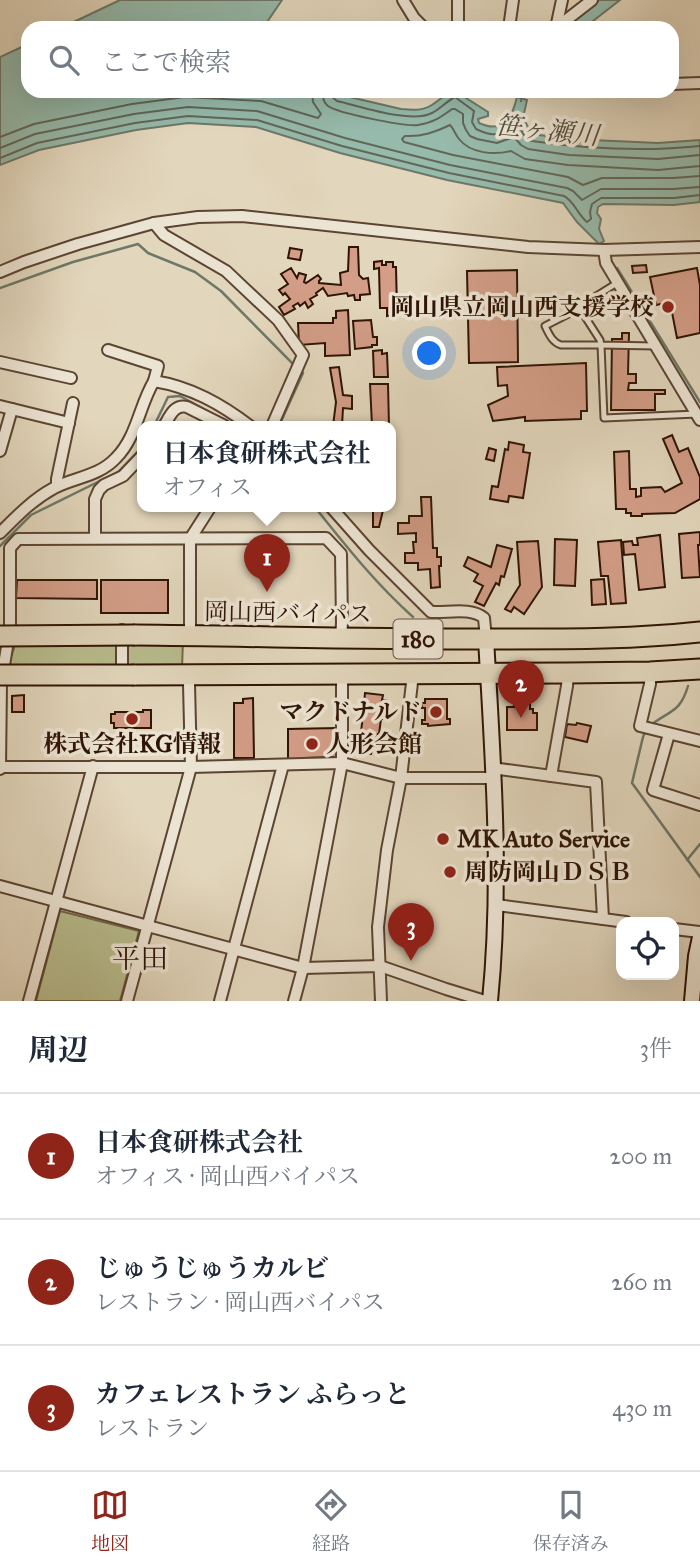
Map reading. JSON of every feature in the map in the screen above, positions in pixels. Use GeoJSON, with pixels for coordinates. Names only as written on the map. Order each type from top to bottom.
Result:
{"type":"FeatureCollection","features":[{"type":"Feature","properties":{"kind":"highway","name":"岡山西バイパス"},"geometry":{"type":"LineString","coordinates":[[3,631],[128,631],[341,639],[650,638],[700,632]]}},
{"type":"Feature","properties":{"kind":"highway","name":"180"},"geometry":{"type":"LineString","coordinates":[[0,675],[128,679],[342,674],[650,672],[700,668]]}},
{"type":"Feature","properties":{"kind":"street"},"geometry":{"type":"LineString","coordinates":[[403,0],[417,21]]}},
{"type":"Feature","properties":{"kind":"street"},"geometry":{"type":"LineString","coordinates":[[458,0],[458,21]]}},
{"type":"Feature","properties":{"kind":"street"},"geometry":{"type":"LineString","coordinates":[[510,21],[513,0]]}},
{"type":"Feature","properties":{"kind":"street"},"geometry":{"type":"LineString","coordinates":[[558,21],[562,0]]}},
{"type":"Feature","properties":{"kind":"street"},"geometry":{"type":"LineString","coordinates":[[565,21],[592,0]]}},
{"type":"Feature","properties":{"kind":"street"},"geometry":{"type":"LineString","coordinates":[[679,83],[700,82]]}},
{"type":"Feature","properties":{"kind":"street"},"geometry":{"type":"LineString","coordinates":[[0,272],[78,244],[154,223],[198,217],[242,216],[528,247],[604,250],[700,247]]}},
{"type":"Feature","properties":{"kind":"street"},"geometry":{"type":"LineString","coordinates":[[154,223],[164,235],[226,271],[278,320],[303,355],[274,421]]}},
{"type":"Feature","properties":{"kind":"street"},"geometry":{"type":"LineString","coordinates":[[604,250],[606,264],[698,417]]}},
{"type":"Feature","properties":{"kind":"street"},"geometry":{"type":"LineString","coordinates":[[108,350],[158,366],[137,421]]}},
{"type":"Feature","properties":{"kind":"street"},"geometry":{"type":"LineString","coordinates":[[0,362],[71,378]]}},
{"type":"Feature","properties":{"kind":"street"},"geometry":{"type":"LineString","coordinates":[[154,382],[188,389],[220,404],[243,421]]}},
{"type":"Feature","properties":{"kind":"street"},"geometry":{"type":"LineString","coordinates":[[57,486],[73,403]]}},
{"type":"Feature","properties":{"kind":"street"},"geometry":{"type":"LineString","coordinates":[[0,406],[69,422]]}},
{"type":"Feature","properties":{"kind":"street"},"geometry":{"type":"LineString","coordinates":[[167,421],[175,409],[181,406],[215,421]]}},
{"type":"Feature","properties":{"kind":"street"},"geometry":{"type":"LineString","coordinates":[[0,451],[12,408]]}},
{"type":"Feature","properties":{"kind":"street"},"geometry":{"type":"LineString","coordinates":[[0,533],[34,500],[57,486],[98,472],[114,461],[124,449],[137,421]]}},
{"type":"Feature","properties":{"kind":"street"},"geometry":{"type":"LineString","coordinates":[[95,538],[95,499],[99,490],[123,476],[137,461]]}},
{"type":"Feature","properties":{"kind":"street"},"geometry":{"type":"LineString","coordinates":[[190,627],[190,538],[207,512]]}},
{"type":"Feature","properties":{"kind":"street"},"geometry":{"type":"LineString","coordinates":[[0,886],[303,968],[380,967],[488,1001],[495,954],[497,905],[484,618],[479,613],[472,612],[431,612],[335,512]]}},
{"type":"Feature","properties":{"kind":"street"},"geometry":{"type":"LineString","coordinates":[[341,639],[341,554],[326,538],[18,539],[10,548],[3,631],[0,768],[342,763],[401,778],[493,773],[596,782],[603,919]]}},
{"type":"Feature","properties":{"kind":"street"},"geometry":{"type":"LineString","coordinates":[[128,679],[128,631],[190,627],[275,627],[301,637]]}},
{"type":"Feature","properties":{"kind":"street"},"geometry":{"type":"LineString","coordinates":[[650,672],[650,684],[640,726],[700,741]]}},
{"type":"Feature","properties":{"kind":"street"},"geometry":{"type":"LineString","coordinates":[[551,776],[568,673]]}},
{"type":"Feature","properties":{"kind":"street"},"geometry":{"type":"LineString","coordinates":[[294,1001],[303,968],[342,763],[342,674]]}},
{"type":"Feature","properties":{"kind":"street"},"geometry":{"type":"LineString","coordinates":[[381,1001],[379,914],[387,850],[401,778],[413,674]]}},
{"type":"Feature","properties":{"kind":"street"},"geometry":{"type":"LineString","coordinates":[[0,683],[128,679],[189,684],[277,681],[307,675]]}},
{"type":"Feature","properties":{"kind":"street"},"geometry":{"type":"LineString","coordinates":[[127,1001],[191,767],[189,684]]}},
{"type":"Feature","properties":{"kind":"street"},"geometry":{"type":"LineString","coordinates":[[669,734],[653,790],[700,805]]}},
{"type":"Feature","properties":{"kind":"street"},"geometry":{"type":"LineString","coordinates":[[219,1001],[284,765]]}},
{"type":"Feature","properties":{"kind":"street"},"geometry":{"type":"LineString","coordinates":[[29,1001],[93,766]]}},
{"type":"Feature","properties":{"kind":"street"},"geometry":{"type":"LineString","coordinates":[[497,905],[616,921]]}},
{"type":"Feature","properties":{"kind":"street"},"geometry":{"type":"LineString","coordinates":[[679,930],[700,934],[696,986],[692,1001]]}},
{"type":"Feature","properties":{"kind":"lane"},"geometry":{"type":"LineString","coordinates":[[617,283],[584,303],[582,307],[545,326],[553,341],[561,345],[655,346]]}},
{"type":"Feature","properties":{"kind":"lane"},"geometry":{"type":"LineString","coordinates":[[582,307],[582,312],[601,345],[604,418],[698,417]]}},
{"type":"Feature","properties":{"kind":"shaded area"},"geometry":{"type":"Polygon","coordinates":[[[183,641],[182,668],[127,668],[127,642],[183,641]]]}},
{"type":"Feature","properties":{"kind":"shaded area"},"geometry":{"type":"Polygon","coordinates":[[[117,642],[117,668],[7,669],[15,645],[117,642]]]}},
{"type":"Feature","properties":{"kind":"shaded area"},"geometry":{"type":"Polygon","coordinates":[[[60,911],[139,931],[120,1001],[36,1001],[60,911]]]}},
{"type":"Feature","properties":{"kind":"water"},"geometry":{"type":"Polygon","coordinates":[[[120,0],[282,0],[268,21],[76,21],[120,0]]]}},
{"type":"Feature","properties":{"kind":"water"},"geometry":{"type":"Polygon","coordinates":[[[599,0],[620,0],[593,21],[573,21],[599,0]]]}},
{"type":"Feature","properties":{"kind":"water"},"geometry":{"type":"Polygon","coordinates":[[[21,47],[21,98],[354,98],[412,110],[427,108],[441,98],[466,98],[488,112],[488,116],[478,119],[479,123],[494,127],[505,122],[517,98],[520,98],[527,100],[523,118],[532,134],[570,139],[658,143],[700,140],[700,202],[674,205],[603,204],[598,207],[597,213],[601,219],[599,229],[604,241],[599,244],[563,203],[447,180],[340,153],[256,127],[188,123],[136,130],[39,150],[0,165],[0,57],[21,47]]]}},
{"type":"Feature","properties":{"kind":"building"},"geometry":{"type":"Polygon","coordinates":[[[349,247],[358,247],[359,275],[363,279],[368,278],[370,294],[360,295],[360,300],[355,300],[354,295],[348,296],[347,293],[328,296],[323,288],[310,299],[313,304],[308,308],[305,302],[300,306],[298,303],[293,306],[295,309],[284,315],[279,307],[290,299],[279,290],[288,284],[281,274],[291,268],[297,278],[299,273],[306,275],[306,283],[318,275],[321,279],[319,283],[341,285],[340,273],[348,271],[349,247]]]}},
{"type":"Feature","properties":{"kind":"building"},"geometry":{"type":"Polygon","coordinates":[[[290,248],[302,250],[300,260],[288,258],[290,248]]]}},
{"type":"Feature","properties":{"kind":"building"},"geometry":{"type":"Polygon","coordinates":[[[382,261],[382,265],[393,262],[393,267],[396,267],[397,310],[394,310],[394,315],[387,316],[387,308],[380,308],[379,268],[374,269],[374,262],[382,261]]]}},
{"type":"Feature","properties":{"kind":"building"},"geometry":{"type":"Polygon","coordinates":[[[646,265],[647,272],[633,273],[632,266],[646,265]]]}},
{"type":"Feature","properties":{"kind":"building"},"geometry":{"type":"Polygon","coordinates":[[[697,268],[700,285],[700,333],[677,338],[670,302],[656,305],[650,277],[697,268]]]}},
{"type":"Feature","properties":{"kind":"building"},"geometry":{"type":"Polygon","coordinates":[[[517,270],[518,362],[469,363],[467,271],[517,270]]]}},
{"type":"Feature","properties":{"kind":"building"},"geometry":{"type":"Polygon","coordinates":[[[348,310],[350,355],[325,356],[325,343],[299,345],[298,323],[333,323],[336,311],[348,310]]]}},
{"type":"Feature","properties":{"kind":"building"},"geometry":{"type":"Polygon","coordinates":[[[371,320],[377,345],[355,349],[353,321],[371,320]]]}},
{"type":"Feature","properties":{"kind":"building"},"geometry":{"type":"Polygon","coordinates":[[[622,333],[629,333],[628,374],[636,374],[636,383],[629,383],[628,390],[665,390],[665,394],[655,394],[655,410],[611,410],[612,339],[622,339],[622,333]]]}},
{"type":"Feature","properties":{"kind":"building"},"geometry":{"type":"Polygon","coordinates":[[[382,350],[382,354],[387,353],[388,377],[374,377],[373,351],[382,350]]]}},
{"type":"Feature","properties":{"kind":"building"},"geometry":{"type":"Polygon","coordinates":[[[586,363],[587,411],[581,411],[581,419],[525,421],[525,417],[493,421],[488,405],[508,396],[507,385],[498,386],[497,367],[586,363]]]}},
{"type":"Feature","properties":{"kind":"building"},"geometry":{"type":"Polygon","coordinates":[[[339,367],[343,395],[352,396],[352,409],[343,408],[342,421],[334,421],[336,402],[330,368],[339,367]]]}},
{"type":"Feature","properties":{"kind":"building"},"geometry":{"type":"Polygon","coordinates":[[[370,384],[388,384],[389,421],[372,421],[370,384]]]}},
{"type":"Feature","properties":{"kind":"building"},"geometry":{"type":"Polygon","coordinates":[[[672,435],[679,452],[688,448],[700,477],[700,499],[675,513],[631,516],[631,513],[626,513],[626,509],[616,509],[614,452],[629,451],[630,489],[636,489],[636,497],[641,496],[641,488],[661,487],[665,492],[682,483],[663,439],[672,435]]]}},
{"type":"Feature","properties":{"kind":"building"},"geometry":{"type":"Polygon","coordinates":[[[509,442],[524,445],[523,452],[530,453],[523,498],[509,496],[508,502],[490,499],[492,486],[498,487],[505,449],[508,450],[509,442]]]}},
{"type":"Feature","properties":{"kind":"building"},"geometry":{"type":"Polygon","coordinates":[[[489,448],[496,450],[494,461],[486,459],[489,448]]]}},
{"type":"Feature","properties":{"kind":"building"},"geometry":{"type":"Polygon","coordinates":[[[421,497],[431,497],[433,548],[437,548],[437,557],[441,557],[440,587],[431,588],[430,569],[418,570],[418,563],[405,563],[405,553],[414,553],[416,533],[398,534],[398,523],[409,523],[409,516],[422,516],[421,497]]]}},
{"type":"Feature","properties":{"kind":"building"},"geometry":{"type":"Polygon","coordinates":[[[373,512],[383,512],[379,527],[373,527],[373,512]]]}},
{"type":"Feature","properties":{"kind":"building"},"geometry":{"type":"Polygon","coordinates":[[[700,532],[700,577],[682,578],[679,534],[700,532]]]}},
{"type":"Feature","properties":{"kind":"building"},"geometry":{"type":"Polygon","coordinates":[[[660,535],[665,587],[639,590],[635,554],[624,555],[623,542],[632,541],[633,545],[638,545],[637,538],[660,535]]]}},
{"type":"Feature","properties":{"kind":"building"},"geometry":{"type":"Polygon","coordinates":[[[555,539],[577,540],[575,586],[554,585],[555,539]]]}},
{"type":"Feature","properties":{"kind":"building"},"geometry":{"type":"Polygon","coordinates":[[[621,540],[626,603],[611,604],[608,576],[601,576],[598,542],[621,540]]]}},
{"type":"Feature","properties":{"kind":"building"},"geometry":{"type":"Polygon","coordinates":[[[538,541],[542,587],[524,614],[514,607],[511,612],[505,609],[520,585],[517,542],[538,541]]]}},
{"type":"Feature","properties":{"kind":"building"},"geometry":{"type":"Polygon","coordinates":[[[497,545],[512,549],[504,577],[501,576],[499,585],[496,583],[484,606],[475,602],[483,586],[474,581],[478,574],[464,566],[468,557],[491,567],[497,545]]]}},
{"type":"Feature","properties":{"kind":"building"},"geometry":{"type":"Polygon","coordinates":[[[604,579],[606,604],[592,605],[591,580],[604,579]]]}},
{"type":"Feature","properties":{"kind":"building"},"geometry":{"type":"Polygon","coordinates":[[[17,580],[97,580],[97,599],[16,598],[17,580]]]}},
{"type":"Feature","properties":{"kind":"building"},"geometry":{"type":"Polygon","coordinates":[[[101,580],[168,580],[168,613],[101,613],[101,580]]]}},
{"type":"Feature","properties":{"kind":"building"},"geometry":{"type":"Polygon","coordinates":[[[365,693],[383,695],[382,700],[386,700],[379,734],[376,734],[374,747],[377,747],[377,751],[372,750],[371,754],[359,753],[365,693]]]}},
{"type":"Feature","properties":{"kind":"building"},"geometry":{"type":"Polygon","coordinates":[[[24,695],[24,712],[12,712],[12,696],[24,695]]]}},
{"type":"Feature","properties":{"kind":"building"},"geometry":{"type":"Polygon","coordinates":[[[253,698],[254,758],[234,758],[234,703],[243,703],[243,699],[253,698]]]}},
{"type":"Feature","properties":{"kind":"building"},"geometry":{"type":"Polygon","coordinates":[[[425,699],[447,699],[447,719],[450,719],[450,724],[422,724],[422,720],[425,720],[425,708],[422,708],[422,703],[425,703],[425,699]]]}},
{"type":"Feature","properties":{"kind":"building"},"geometry":{"type":"Polygon","coordinates":[[[530,703],[530,709],[537,713],[537,730],[507,730],[507,707],[530,703]]]}},
{"type":"Feature","properties":{"kind":"building"},"geometry":{"type":"Polygon","coordinates":[[[151,710],[151,728],[114,728],[114,723],[111,723],[111,714],[115,712],[151,710]]]}},
{"type":"Feature","properties":{"kind":"building"},"geometry":{"type":"Polygon","coordinates":[[[567,724],[591,726],[587,742],[565,737],[567,724]]]}},
{"type":"Feature","properties":{"kind":"building"},"geometry":{"type":"Polygon","coordinates":[[[337,728],[337,757],[305,758],[305,761],[288,762],[288,729],[337,728]]]}},
{"type":"Feature","properties":{"kind":"waterway"},"geometry":{"type":"LineString","coordinates":[[0,288],[73,262],[138,244],[148,253],[195,272],[221,291],[294,365]]}},
{"type":"Feature","properties":{"kind":"waterway"},"geometry":{"type":"LineString","coordinates":[[617,268],[700,402]]}},
{"type":"Feature","properties":{"kind":"waterway"},"geometry":{"type":"LineString","coordinates":[[281,421],[303,373],[299,369]]}},
{"type":"Feature","properties":{"kind":"waterway"},"geometry":{"type":"LineString","coordinates":[[156,421],[168,397],[180,396],[226,421]]}},
{"type":"Feature","properties":{"kind":"waterway"},"geometry":{"type":"LineString","coordinates":[[0,546],[31,515],[118,472],[137,452]]}},
{"type":"Feature","properties":{"kind":"waterway"},"geometry":{"type":"LineString","coordinates":[[319,512],[373,577],[413,617]]}},
{"type":"Feature","properties":{"kind":"waterway"},"geometry":{"type":"LineString","coordinates":[[651,725],[678,706],[688,686]]}},
{"type":"Feature","properties":{"kind":"waterway"},"geometry":{"type":"LineString","coordinates":[[646,730],[632,783],[700,877]]}},
{"type":"Feature","properties":{"kind":"waterway"},"geometry":{"type":"LineString","coordinates":[[687,860],[700,844]]}},
{"type":"Feature","properties":{"kind":"place","name":"岡山県立岡山西支援学校"},"geometry":{"type":"Point","coordinates":[668,307]}},
{"type":"Feature","properties":{"kind":"place","name":"日本食研株式会社"},"geometry":{"type":"Point","coordinates":[267,592]}},
{"type":"Feature","properties":{"kind":"place","name":"マクドナルド"},"geometry":{"type":"Point","coordinates":[436,712]}},
{"type":"Feature","properties":{"kind":"place","name":"じゅうじゅうカルビ"},"geometry":{"type":"Point","coordinates":[521,718]}},
{"type":"Feature","properties":{"kind":"place","name":"株式会社KG情報"},"geometry":{"type":"Point","coordinates":[132,719]}},
{"type":"Feature","properties":{"kind":"place","name":"人形会館"},"geometry":{"type":"Point","coordinates":[312,744]}},
{"type":"Feature","properties":{"kind":"place","name":"MK Auto Service"},"geometry":{"type":"Point","coordinates":[443,839]}},
{"type":"Feature","properties":{"kind":"place","name":"周防岡山ＤＳＢ"},"geometry":{"type":"Point","coordinates":[450,872]}},
{"type":"Feature","properties":{"kind":"place","name":"カフェレストラン ふらっと"},"geometry":{"type":"Point","coordinates":[411,961]}},
{"type":"Feature","properties":{"kind":"district","name":"平田"},"geometry":{"type":"Point","coordinates":[140,958]}},
{"type":"Feature","properties":{"kind":"water label","name":"笹ヶ瀬川"},"geometry":{"type":"Point","coordinates":[547,130]}}]}
